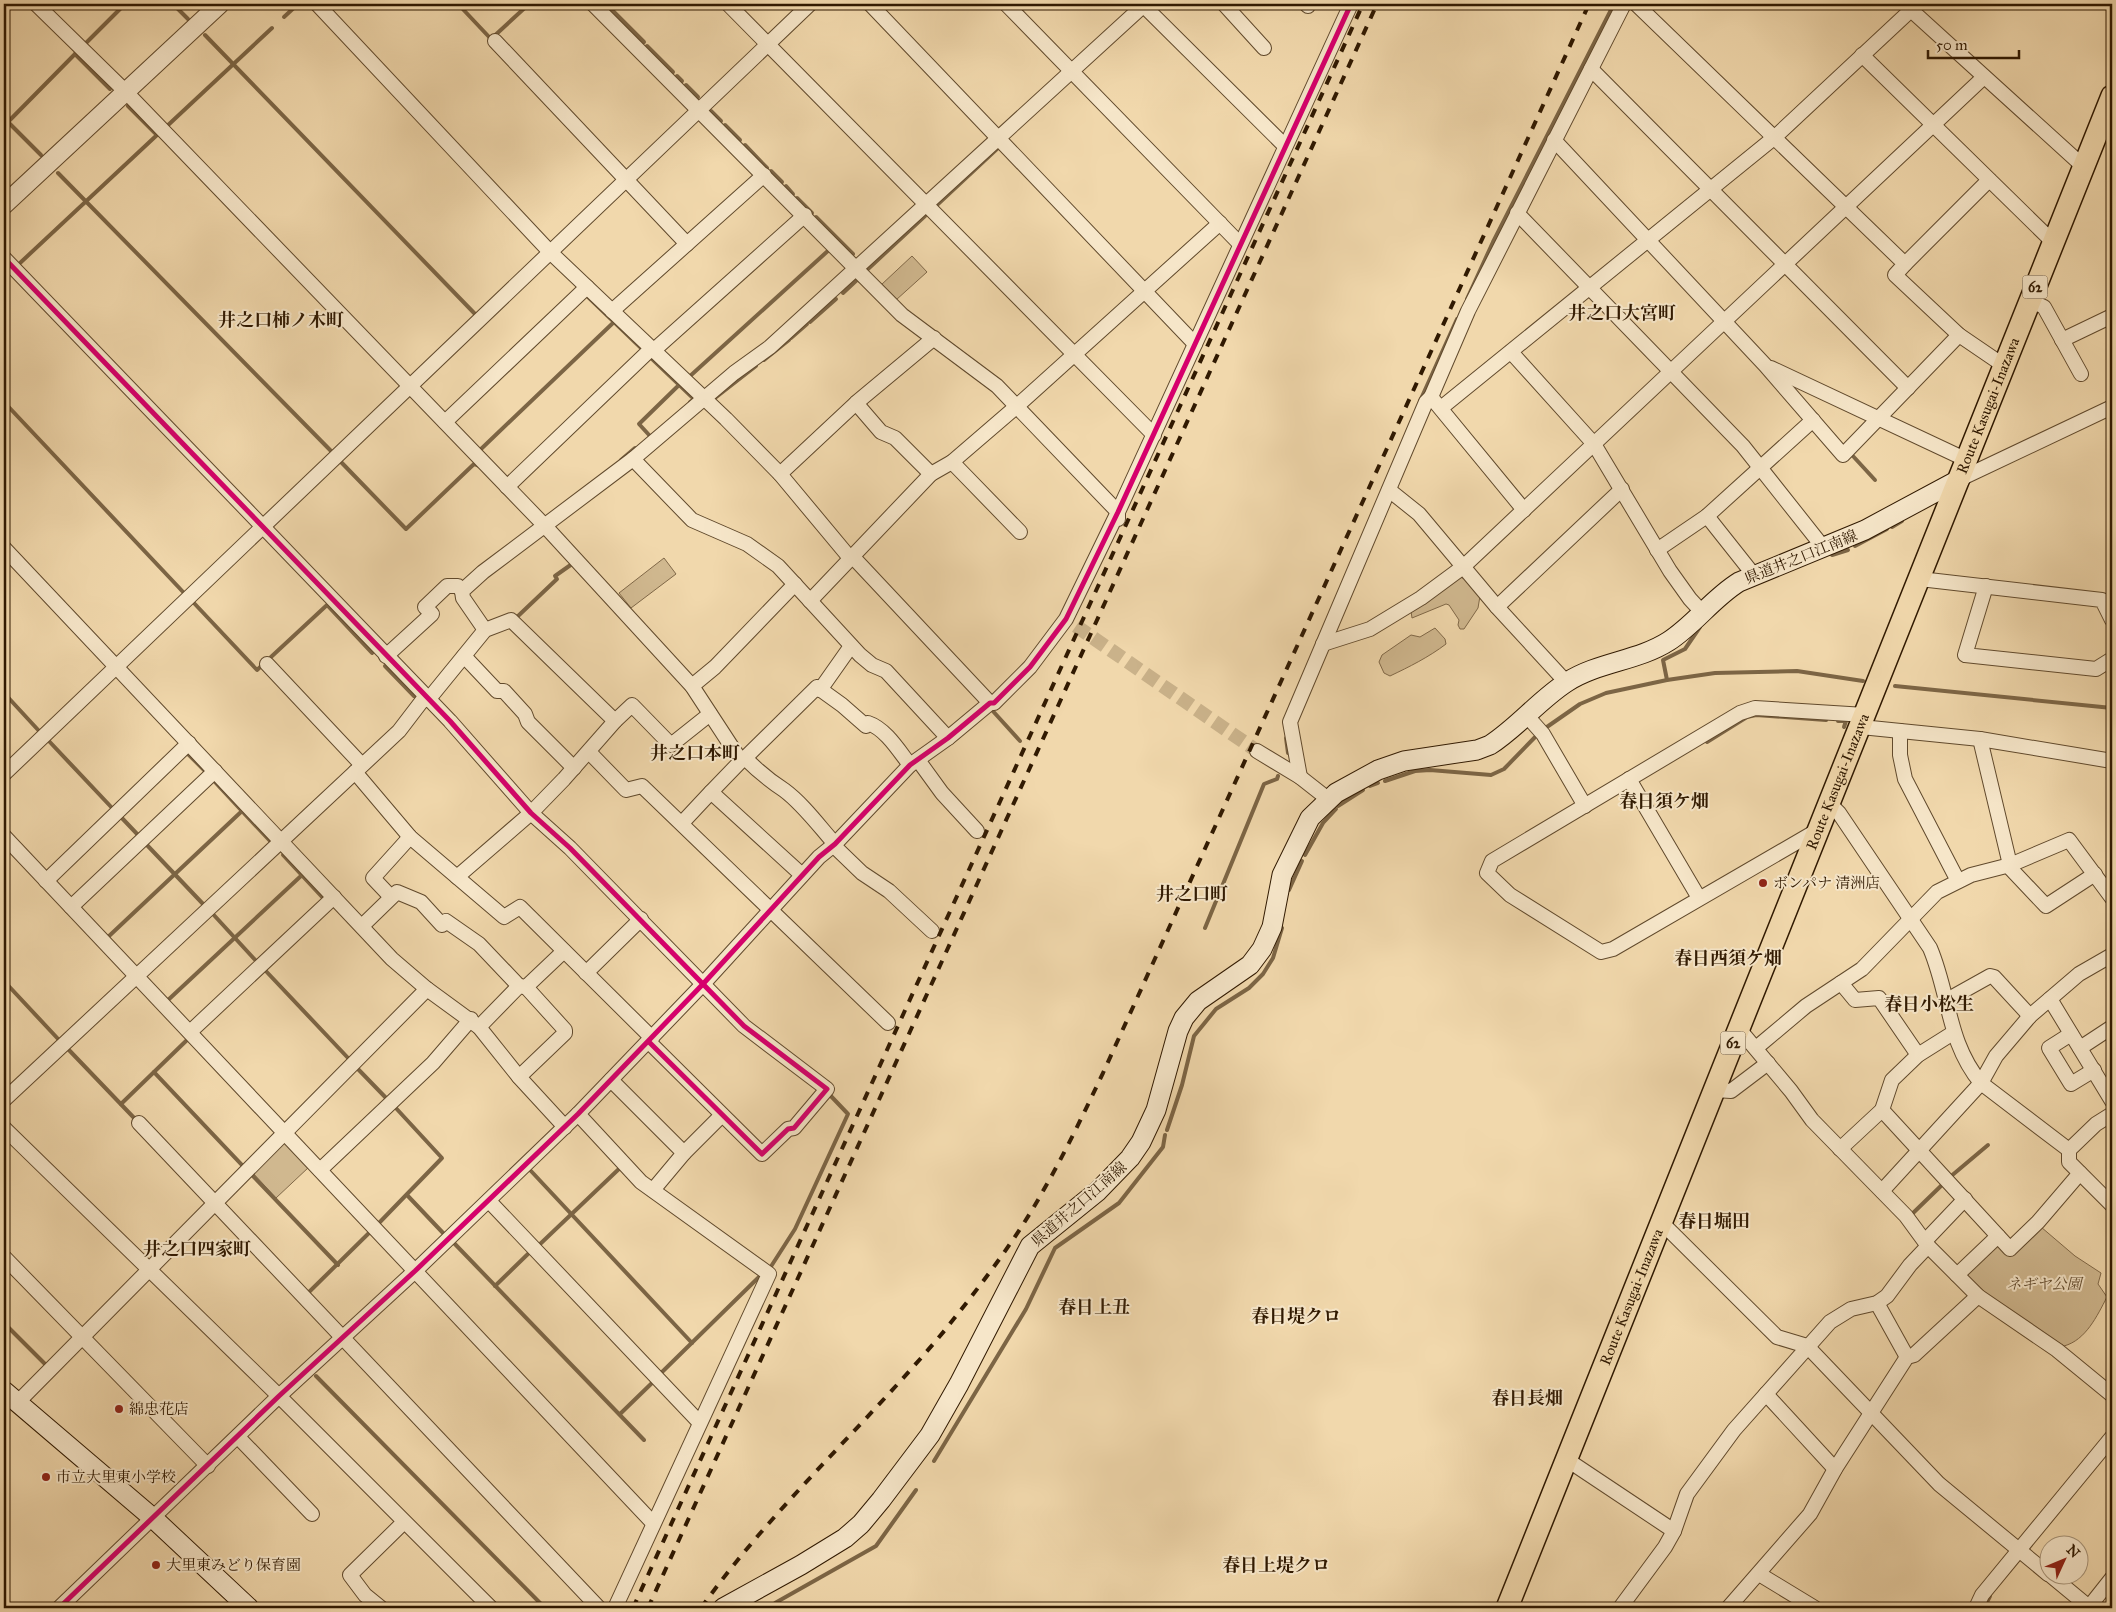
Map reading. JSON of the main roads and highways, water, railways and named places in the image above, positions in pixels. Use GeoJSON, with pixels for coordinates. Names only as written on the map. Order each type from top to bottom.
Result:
{"type":"FeatureCollection","features":[{"type":"Feature","properties":{"kind":"main road","name":"Route Kasugai-Inazawa"},"geometry":{"type":"LineString","coordinates":[[1508,1608],[1566,1458],[1964,470],[2003,365],[2112,96]]}},
{"type":"Feature","properties":{"kind":"main road","name":"県道井之口江南線"},"geometry":{"type":"LineString","coordinates":[[723,1608],[801,1565],[845,1538],[861,1524],[881,1500],[930,1435],[959,1384],[1030,1246],[1098,1191],[1130,1158],[1141,1142],[1156,1110],[1178,1032],[1184,1018],[1198,1001],[1250,965],[1262,949],[1272,927],[1282,875],[1310,818],[1328,799],[1360,779],[1394,764],[1477,750],[1490,745],[1566,682],[1583,673],[1650,651],[1670,640],[1725,590],[1753,574],[1865,530],[1964,470]]}},
{"type":"Feature","properties":{"kind":"main road"},"geometry":{"type":"LineString","coordinates":[[11,1397],[154,1519],[249,1608]]}},
{"type":"Feature","properties":{"kind":"waterway"},"geometry":{"type":"LineString","coordinates":[[86,43],[125,4]]}},
{"type":"Feature","properties":{"kind":"waterway"},"geometry":{"type":"LineString","coordinates":[[173,4],[188,19]]}},
{"type":"Feature","properties":{"kind":"waterway"},"geometry":{"type":"LineString","coordinates":[[284,17],[298,4]]}},
{"type":"Feature","properties":{"kind":"waterway"},"geometry":{"type":"LineString","coordinates":[[458,4],[491,39],[529,4]]}},
{"type":"Feature","properties":{"kind":"waterway"},"geometry":{"type":"LineString","coordinates":[[606,4],[644,42]]}},
{"type":"Feature","properties":{"kind":"waterway"},"geometry":{"type":"LineString","coordinates":[[1467,299],[1493,242],[1614,4]]}},
{"type":"Feature","properties":{"kind":"waterway"},"geometry":{"type":"LineString","coordinates":[[166,127],[272,28]]}},
{"type":"Feature","properties":{"kind":"waterway"},"geometry":{"type":"LineString","coordinates":[[205,35],[476,315]]}},
{"type":"Feature","properties":{"kind":"waterway"},"geometry":{"type":"LineString","coordinates":[[647,46],[673,72]]}},
{"type":"Feature","properties":{"kind":"waterway"},"geometry":{"type":"LineString","coordinates":[[4,126],[76,53]]}},
{"type":"Feature","properties":{"kind":"waterway"},"geometry":{"type":"LineString","coordinates":[[75,54],[110,89]]}},
{"type":"Feature","properties":{"kind":"waterway"},"geometry":{"type":"LineString","coordinates":[[677,76],[682,81]]}},
{"type":"Feature","properties":{"kind":"waterway"},"geometry":{"type":"LineString","coordinates":[[686,85],[698,97]]}},
{"type":"Feature","properties":{"kind":"waterway"},"geometry":{"type":"LineString","coordinates":[[20,263],[157,135],[128,106]]}},
{"type":"Feature","properties":{"kind":"waterway"},"geometry":{"type":"LineString","coordinates":[[711,111],[721,121]]}},
{"type":"Feature","properties":{"kind":"waterway"},"geometry":{"type":"LineString","coordinates":[[4,118],[41,155]]}},
{"type":"Feature","properties":{"kind":"waterway"},"geometry":{"type":"LineString","coordinates":[[725,125],[740,140]]}},
{"type":"Feature","properties":{"kind":"waterway"},"geometry":{"type":"LineString","coordinates":[[745,145],[767,168]]}},
{"type":"Feature","properties":{"kind":"waterway"},"geometry":{"type":"LineString","coordinates":[[937,205],[998,148]]}},
{"type":"Feature","properties":{"kind":"waterway"},"geometry":{"type":"LineString","coordinates":[[771,171],[782,182]]}},
{"type":"Feature","properties":{"kind":"waterway"},"geometry":{"type":"LineString","coordinates":[[58,173],[333,453]]}},
{"type":"Feature","properties":{"kind":"waterway"},"geometry":{"type":"LineString","coordinates":[[786,186],[793,194]]}},
{"type":"Feature","properties":{"kind":"waterway"},"geometry":{"type":"LineString","coordinates":[[797,198],[812,213]]}},
{"type":"Feature","properties":{"kind":"waterway"},"geometry":{"type":"LineString","coordinates":[[868,269],[925,216]]}},
{"type":"Feature","properties":{"kind":"waterway"},"geometry":{"type":"LineString","coordinates":[[816,217],[853,254]]}},
{"type":"Feature","properties":{"kind":"waterway"},"geometry":{"type":"LineString","coordinates":[[689,377],[830,249]]}},
{"type":"Feature","properties":{"kind":"waterway"},"geometry":{"type":"LineString","coordinates":[[4,278],[11,272],[9,270]]}},
{"type":"Feature","properties":{"kind":"waterway"},"geometry":{"type":"LineString","coordinates":[[843,293],[858,279],[860,281]]}},
{"type":"Feature","properties":{"kind":"waterway"},"geometry":{"type":"LineString","coordinates":[[587,296],[640,347]]}},
{"type":"Feature","properties":{"kind":"waterway"},"geometry":{"type":"LineString","coordinates":[[810,322],[836,299]]}},
{"type":"Feature","properties":{"kind":"waterway"},"geometry":{"type":"LineString","coordinates":[[1420,401],[1457,319]]}},
{"type":"Feature","properties":{"kind":"waterway"},"geometry":{"type":"LineString","coordinates":[[480,450],[614,322]]}},
{"type":"Feature","properties":{"kind":"waterway"},"geometry":{"type":"LineString","coordinates":[[791,338],[807,324]]}},
{"type":"Feature","properties":{"kind":"waterway"},"geometry":{"type":"LineString","coordinates":[[764,360],[789,340]]}},
{"type":"Feature","properties":{"kind":"waterway"},"geometry":{"type":"LineString","coordinates":[[650,357],[694,399],[690,402]]}},
{"type":"Feature","properties":{"kind":"waterway"},"geometry":{"type":"LineString","coordinates":[[715,398],[756,366]]}},
{"type":"Feature","properties":{"kind":"waterway"},"geometry":{"type":"LineString","coordinates":[[650,436],[639,424],[679,385]]}},
{"type":"Feature","properties":{"kind":"waterway"},"geometry":{"type":"LineString","coordinates":[[4,402],[185,594]]}},
{"type":"Feature","properties":{"kind":"waterway"},"geometry":{"type":"LineString","coordinates":[[621,460],[635,448]]}},
{"type":"Feature","properties":{"kind":"waterway"},"geometry":{"type":"LineString","coordinates":[[1852,455],[1875,480]]}},
{"type":"Feature","properties":{"kind":"waterway"},"geometry":{"type":"LineString","coordinates":[[341,462],[406,529],[474,464],[479,466]]}},
{"type":"Feature","properties":{"kind":"waterway"},"geometry":{"type":"LineString","coordinates":[[1892,527],[1902,521]]}},
{"type":"Feature","properties":{"kind":"waterway"},"geometry":{"type":"LineString","coordinates":[[1855,546],[1887,529]]}},
{"type":"Feature","properties":{"kind":"waterway"},"geometry":{"type":"LineString","coordinates":[[1832,555],[1848,550]]}},
{"type":"Feature","properties":{"kind":"waterway"},"geometry":{"type":"LineString","coordinates":[[517,617],[557,579],[555,576],[572,564]]}},
{"type":"Feature","properties":{"kind":"waterway"},"geometry":{"type":"LineString","coordinates":[[193,602],[257,670],[327,605],[372,653]]}},
{"type":"Feature","properties":{"kind":"waterway"},"geometry":{"type":"LineString","coordinates":[[1667,680],[1663,660],[1685,649],[1700,627]]}},
{"type":"Feature","properties":{"kind":"waterway"},"geometry":{"type":"LineString","coordinates":[[385,666],[414,696]]}},
{"type":"Feature","properties":{"kind":"waterway"},"geometry":{"type":"LineString","coordinates":[[1544,729],[1580,704],[1606,693],[1667,680],[1715,673],[1797,671],[1863,681]]}},
{"type":"Feature","properties":{"kind":"waterway"},"geometry":{"type":"LineString","coordinates":[[1895,686],[2112,708]]}},
{"type":"Feature","properties":{"kind":"waterway"},"geometry":{"type":"LineString","coordinates":[[4,693],[40,732]]}},
{"type":"Feature","properties":{"kind":"waterway"},"geometry":{"type":"LineString","coordinates":[[991,709],[1020,741]]}},
{"type":"Feature","properties":{"kind":"waterway"},"geometry":{"type":"LineString","coordinates":[[1707,742],[1747,717],[1756,715],[1826,720]]}},
{"type":"Feature","properties":{"kind":"waterway"},"geometry":{"type":"LineString","coordinates":[[1838,721],[1846,721],[1844,727]]}},
{"type":"Feature","properties":{"kind":"waterway"},"geometry":{"type":"LineString","coordinates":[[1385,781],[1415,771],[1430,770],[1491,775],[1504,769],[1539,733]]}},
{"type":"Feature","properties":{"kind":"waterway"},"geometry":{"type":"LineString","coordinates":[[1286,738],[1288,753]]}},
{"type":"Feature","properties":{"kind":"waterway"},"geometry":{"type":"LineString","coordinates":[[47,739],[114,810]]}},
{"type":"Feature","properties":{"kind":"waterway"},"geometry":{"type":"LineString","coordinates":[[188,754],[205,773]]}},
{"type":"Feature","properties":{"kind":"waterway"},"geometry":{"type":"LineString","coordinates":[[1205,928],[1264,784],[1277,779],[1278,776]]}},
{"type":"Feature","properties":{"kind":"waterway"},"geometry":{"type":"LineString","coordinates":[[214,781],[271,842]]}},
{"type":"Feature","properties":{"kind":"waterway"},"geometry":{"type":"LineString","coordinates":[[1370,786],[1378,783]]}},
{"type":"Feature","properties":{"kind":"waterway"},"geometry":{"type":"LineString","coordinates":[[1338,806],[1363,790]]}},
{"type":"Feature","properties":{"kind":"waterway"},"geometry":{"type":"LineString","coordinates":[[1305,855],[1323,823],[1336,809]]}},
{"type":"Feature","properties":{"kind":"waterway"},"geometry":{"type":"LineString","coordinates":[[108,937],[242,811]]}},
{"type":"Feature","properties":{"kind":"waterway"},"geometry":{"type":"LineString","coordinates":[[120,816],[139,836]]}},
{"type":"Feature","properties":{"kind":"waterway"},"geometry":{"type":"LineString","coordinates":[[146,844],[204,905]]}},
{"type":"Feature","properties":{"kind":"waterway"},"geometry":{"type":"LineString","coordinates":[[283,855],[323,898]]}},
{"type":"Feature","properties":{"kind":"waterway"},"geometry":{"type":"LineString","coordinates":[[1289,890],[1302,861]]}},
{"type":"Feature","properties":{"kind":"waterway"},"geometry":{"type":"LineString","coordinates":[[167,1001],[302,875]]}},
{"type":"Feature","properties":{"kind":"waterway"},"geometry":{"type":"LineString","coordinates":[[212,913],[257,962]]}},
{"type":"Feature","properties":{"kind":"waterway"},"geometry":{"type":"LineString","coordinates":[[1167,1130],[1182,1085],[1194,1036],[1216,1009],[1249,988],[1263,974],[1273,958],[1282,928]]}},
{"type":"Feature","properties":{"kind":"waterway"},"geometry":{"type":"LineString","coordinates":[[263,968],[349,1059]]}},
{"type":"Feature","properties":{"kind":"waterway"},"geometry":{"type":"LineString","coordinates":[[4,981],[60,1041]]}},
{"type":"Feature","properties":{"kind":"waterway"},"geometry":{"type":"LineString","coordinates":[[121,1104],[187,1040]]}},
{"type":"Feature","properties":{"kind":"waterway"},"geometry":{"type":"LineString","coordinates":[[68,1049],[137,1121]]}},
{"type":"Feature","properties":{"kind":"waterway"},"geometry":{"type":"LineString","coordinates":[[357,1068],[388,1100]]}},
{"type":"Feature","properties":{"kind":"waterway"},"geometry":{"type":"LineString","coordinates":[[154,1072],[243,1166]]}},
{"type":"Feature","properties":{"kind":"waterway"},"geometry":{"type":"LineString","coordinates":[[770,1268],[795,1229],[848,1114],[828,1093]]}},
{"type":"Feature","properties":{"kind":"waterway"},"geometry":{"type":"LineString","coordinates":[[379,1223],[442,1158],[394,1106]]}},
{"type":"Feature","properties":{"kind":"waterway"},"geometry":{"type":"LineString","coordinates":[[934,1461],[1026,1309],[1055,1248],[1119,1203],[1163,1147],[1165,1135]]}},
{"type":"Feature","properties":{"kind":"waterway"},"geometry":{"type":"LineString","coordinates":[[1950,1177],[1988,1145]]}},
{"type":"Feature","properties":{"kind":"waterway"},"geometry":{"type":"LineString","coordinates":[[538,1246],[621,1167]]}},
{"type":"Feature","properties":{"kind":"waterway"},"geometry":{"type":"LineString","coordinates":[[531,1171],[692,1343]]}},
{"type":"Feature","properties":{"kind":"waterway"},"geometry":{"type":"LineString","coordinates":[[251,1174],[338,1265]]}},
{"type":"Feature","properties":{"kind":"waterway"},"geometry":{"type":"LineString","coordinates":[[1913,1217],[1911,1215],[1945,1182]]}},
{"type":"Feature","properties":{"kind":"waterway"},"geometry":{"type":"LineString","coordinates":[[407,1195],[444,1234]]}},
{"type":"Feature","properties":{"kind":"waterway"},"geometry":{"type":"LineString","coordinates":[[308,1293],[370,1232]]}},
{"type":"Feature","properties":{"kind":"waterway"},"geometry":{"type":"LineString","coordinates":[[453,1242],[644,1440]]}},
{"type":"Feature","properties":{"kind":"waterway"},"geometry":{"type":"LineString","coordinates":[[495,1286],[530,1252]]}},
{"type":"Feature","properties":{"kind":"waterway"},"geometry":{"type":"LineString","coordinates":[[659,1375],[760,1276]]}},
{"type":"Feature","properties":{"kind":"waterway"},"geometry":{"type":"LineString","coordinates":[[4,1323],[47,1366]]}},
{"type":"Feature","properties":{"kind":"waterway"},"geometry":{"type":"LineString","coordinates":[[316,1376],[545,1608]]}},
{"type":"Feature","properties":{"kind":"waterway"},"geometry":{"type":"LineString","coordinates":[[620,1414],[653,1382]]}},
{"type":"Feature","properties":{"kind":"waterway"},"geometry":{"type":"LineString","coordinates":[[773,1608],[775,1603],[876,1546],[916,1490]]}},
{"type":"Feature","properties":{"kind":"waterway"},"geometry":{"type":"LineString","coordinates":[[1984,1608],[1990,1596]]}},
{"type":"Feature","properties":{"kind":"tunnel"},"geometry":{"type":"LineString","coordinates":[[1076,626],[1257,751]]}},
{"type":"Feature","properties":{"kind":"railway"},"geometry":{"type":"LineString","coordinates":[[633,1608],[1363,4]]}},
{"type":"Feature","properties":{"kind":"railway"},"geometry":{"type":"LineString","coordinates":[[648,1608],[1377,4]]}},
{"type":"Feature","properties":{"kind":"railway"},"geometry":{"type":"LineString","coordinates":[[701,1608],[758,1535],[945,1330],[1009,1245],[1051,1177],[1103,1073],[1589,4]]}},
{"type":"Feature","properties":{"kind":"place","name":"ボンパナ 清洲店"},"geometry":{"type":"Point","coordinates":[1763,883]}},
{"type":"Feature","properties":{"kind":"place","name":"綿忠花店"},"geometry":{"type":"Point","coordinates":[119,1409]}},
{"type":"Feature","properties":{"kind":"place","name":"市立大里東小学校"},"geometry":{"type":"Point","coordinates":[46,1477]}},
{"type":"Feature","properties":{"kind":"place","name":"大里東みどり保育園"},"geometry":{"type":"Point","coordinates":[156,1565]}},
{"type":"Feature","properties":{"kind":"district","name":"井之口大宮町"},"geometry":{"type":"Point","coordinates":[1622,313]}},
{"type":"Feature","properties":{"kind":"district","name":"井之口柿ノ木町"},"geometry":{"type":"Point","coordinates":[281,320]}},
{"type":"Feature","properties":{"kind":"district","name":"井之口本町"},"geometry":{"type":"Point","coordinates":[695,753]}},
{"type":"Feature","properties":{"kind":"district","name":"春日須ケ畑"},"geometry":{"type":"Point","coordinates":[1664,801]}},
{"type":"Feature","properties":{"kind":"district","name":"井之口町"},"geometry":{"type":"Point","coordinates":[1192,894]}},
{"type":"Feature","properties":{"kind":"district","name":"春日西須ケ畑"},"geometry":{"type":"Point","coordinates":[1728,958]}},
{"type":"Feature","properties":{"kind":"district","name":"春日小松生"},"geometry":{"type":"Point","coordinates":[1929,1004]}},
{"type":"Feature","properties":{"kind":"district","name":"春日堀田"},"geometry":{"type":"Point","coordinates":[1714,1221]}},
{"type":"Feature","properties":{"kind":"district","name":"井之口四家町"},"geometry":{"type":"Point","coordinates":[197,1249]}},
{"type":"Feature","properties":{"kind":"district","name":"春日上丑"},"geometry":{"type":"Point","coordinates":[1094,1307]}},
{"type":"Feature","properties":{"kind":"district","name":"春日堤クロ"},"geometry":{"type":"Point","coordinates":[1296,1316]}},
{"type":"Feature","properties":{"kind":"district","name":"春日長畑"},"geometry":{"type":"Point","coordinates":[1527,1398]}},
{"type":"Feature","properties":{"kind":"district","name":"春日上堤クロ"},"geometry":{"type":"Point","coordinates":[1276,1565]}},
{"type":"Feature","properties":{"kind":"park label","name":"ネギヤ公園"},"geometry":{"type":"Point","coordinates":[2044,1284]}}]}
